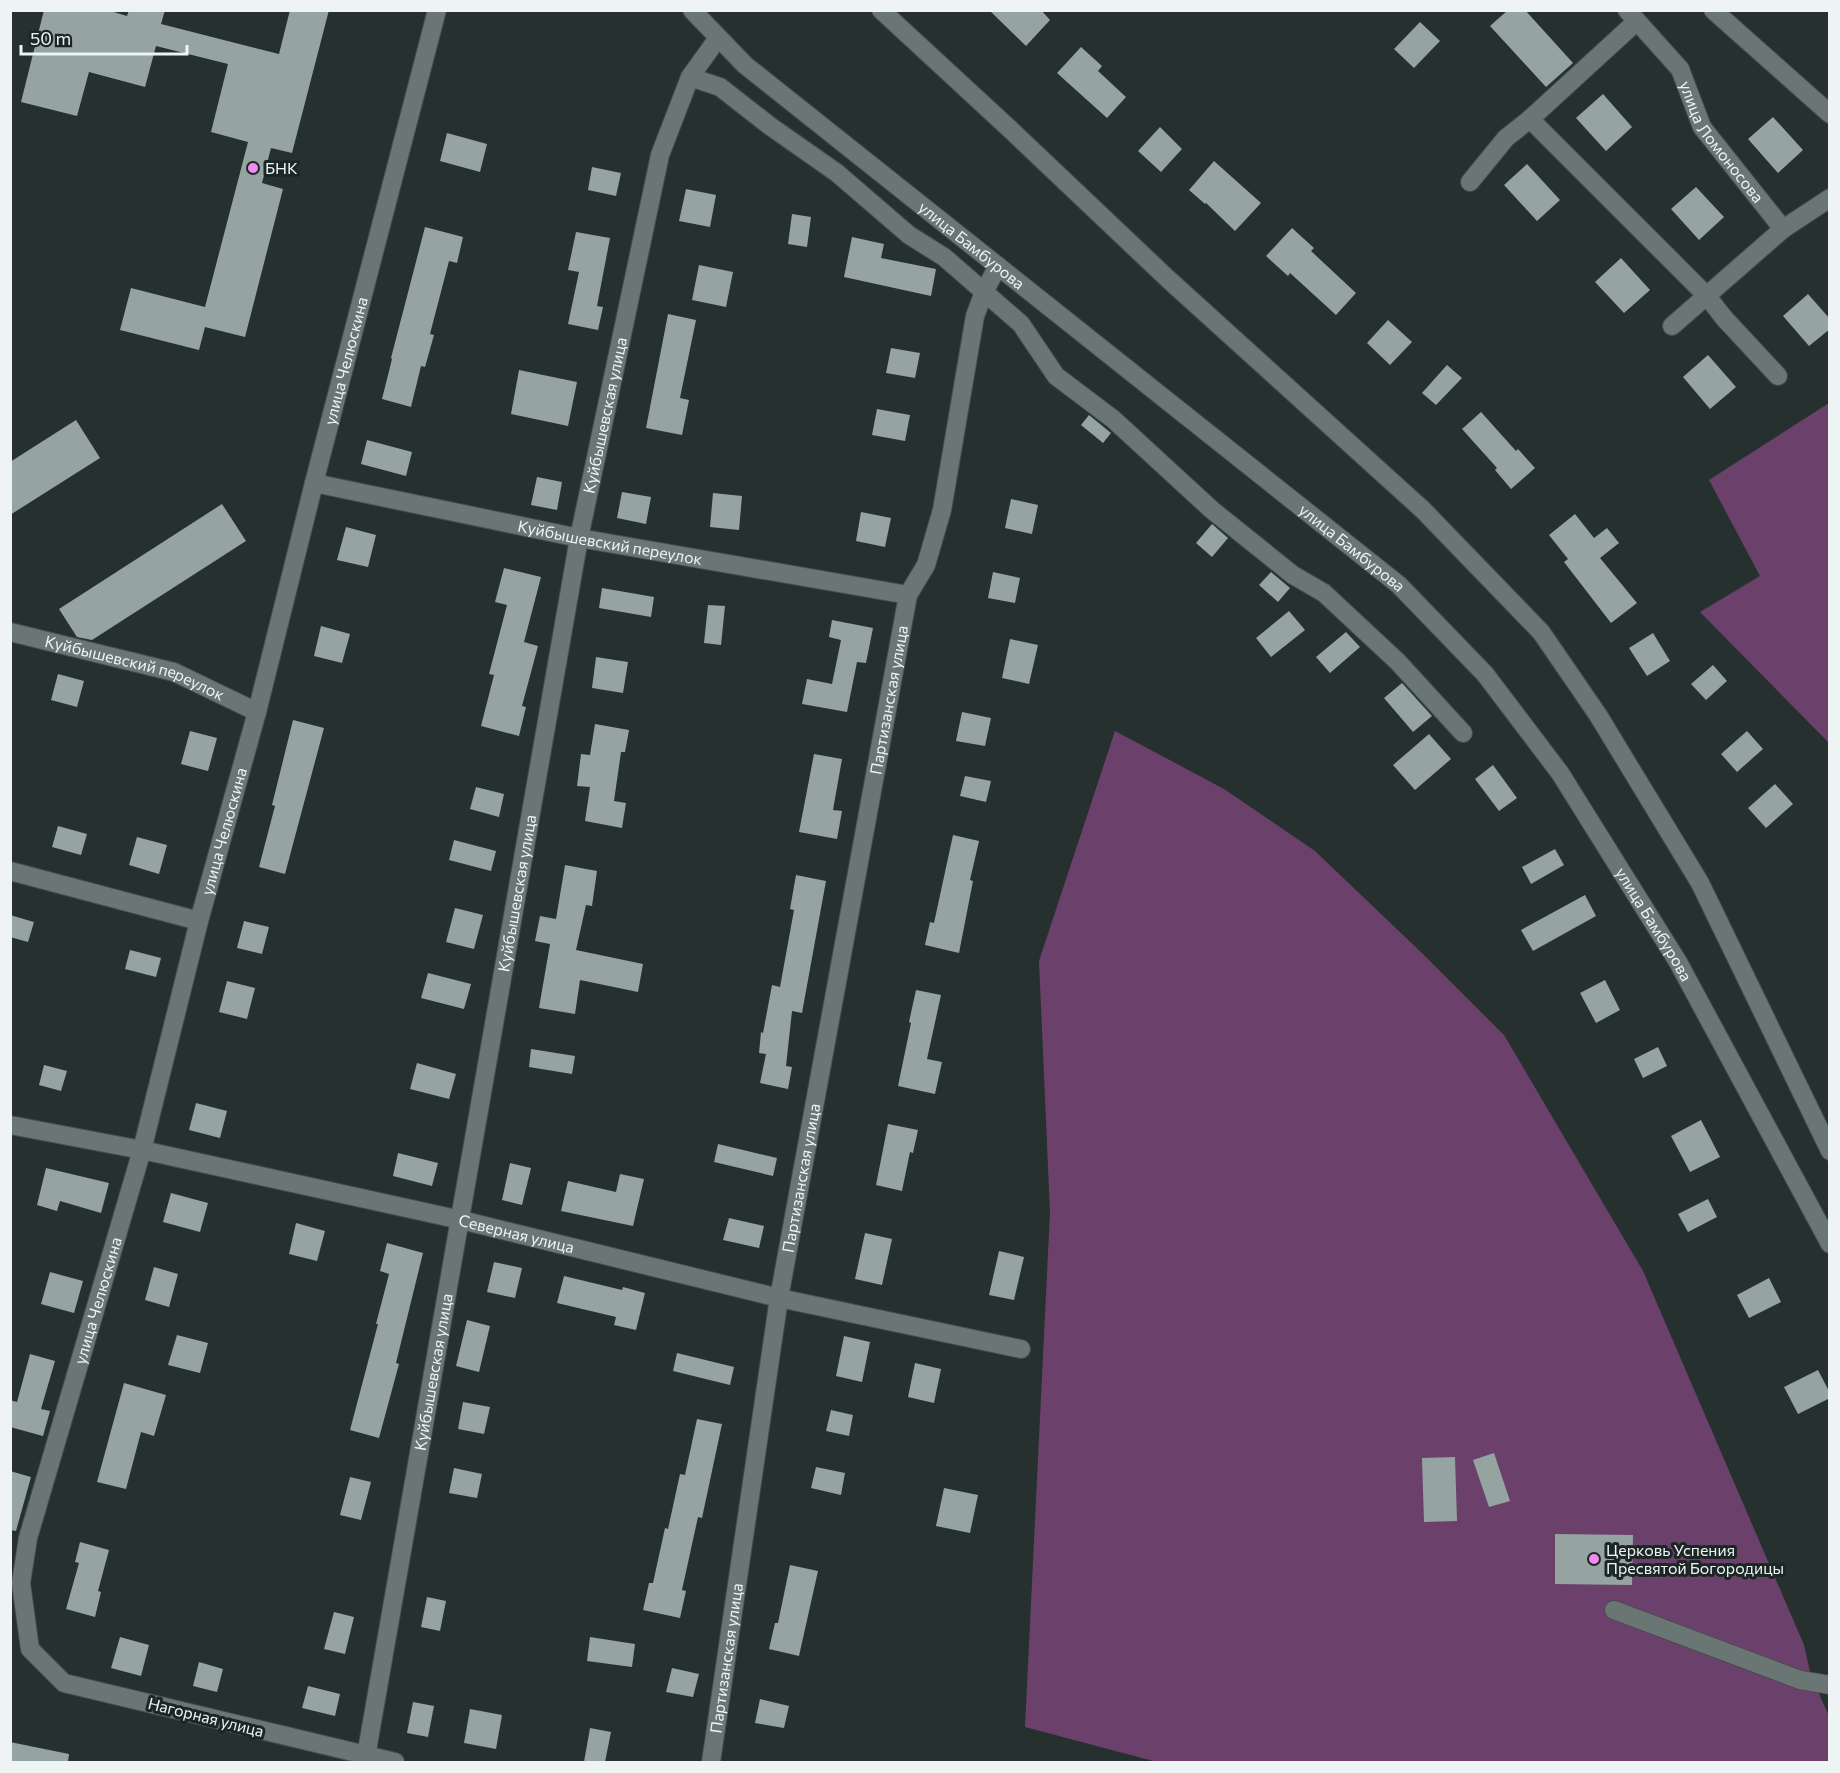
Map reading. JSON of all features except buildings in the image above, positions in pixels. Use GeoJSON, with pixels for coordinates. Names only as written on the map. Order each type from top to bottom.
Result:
{"type":"FeatureCollection","features":[{"type":"Feature","properties":{"kind":"street","name":"улица Челюскина"},"geometry":{"type":"LineString","coordinates":[[30,1649],[21,1582],[28,1538],[142,1150],[199,921],[257,712],[437,10]]}},
{"type":"Feature","properties":{"kind":"street","name":"улица Бамбурова"},"geometry":{"type":"LineString","coordinates":[[692,10],[745,65],[1399,585],[1485,674],[1560,773],[1678,962],[1830,1244]]}},
{"type":"Feature","properties":{"kind":"street"},"geometry":{"type":"LineString","coordinates":[[881,10],[1168,279],[1423,510],[1541,632],[1598,715],[1700,883],[1830,1151]]}},
{"type":"Feature","properties":{"kind":"street"},"geometry":{"type":"LineString","coordinates":[[1713,10],[1830,114]]}},
{"type":"Feature","properties":{"kind":"street"},"geometry":{"type":"LineString","coordinates":[[1470,182],[1506,138],[1530,119],[1632,16]]}},
{"type":"Feature","properties":{"kind":"street","name":"улица Ломоносова"},"geometry":{"type":"LineString","coordinates":[[1632,16],[1680,69],[1702,126],[1783,229]]}},
{"type":"Feature","properties":{"kind":"street","name":"Куйбышевская улица"},"geometry":{"type":"LineString","coordinates":[[366,1759],[579,538],[660,155],[690,77],[718,38]]}},
{"type":"Feature","properties":{"kind":"street"},"geometry":{"type":"LineString","coordinates":[[690,77],[720,87],[770,126],[837,173],[909,235],[944,257],[1021,324],[1056,375],[1113,419],[1212,510],[1293,575],[1324,593],[1398,662],[1463,733]]}},
{"type":"Feature","properties":{"kind":"street"},"geometry":{"type":"LineString","coordinates":[[1530,119],[1707,296],[1724,318],[1778,376]]}},
{"type":"Feature","properties":{"kind":"street"},"geometry":{"type":"LineString","coordinates":[[1672,326],[1783,229],[1830,198]]}},
{"type":"Feature","properties":{"kind":"street"},"geometry":{"type":"LineString","coordinates":[[908,595],[926,565],[942,510],[975,316],[984,292],[998,266]]}},
{"type":"Feature","properties":{"kind":"street","name":"Куйбышевский переулок"},"geometry":{"type":"LineString","coordinates":[[314,483],[579,538],[908,595]]}},
{"type":"Feature","properties":{"kind":"street","name":"Партизанская улица"},"geometry":{"type":"LineString","coordinates":[[711,1762],[779,1298],[908,595]]}},
{"type":"Feature","properties":{"kind":"street","name":"Куйбышевский переулок"},"geometry":{"type":"LineString","coordinates":[[10,632],[174,672],[257,712]]}},
{"type":"Feature","properties":{"kind":"street"},"geometry":{"type":"LineString","coordinates":[[10,871],[199,921]]}},
{"type":"Feature","properties":{"kind":"street","name":"Северная улица"},"geometry":{"type":"LineString","coordinates":[[10,1125],[142,1150],[461,1220],[779,1298],[1021,1349]]}},
{"type":"Feature","properties":{"kind":"street"},"geometry":{"type":"LineString","coordinates":[[1614,1610],[1800,1680],[1830,1685]]}},
{"type":"Feature","properties":{"kind":"street","name":"Нагорная улица"},"geometry":{"type":"LineString","coordinates":[[30,1649],[64,1683],[366,1759],[395,1762]]}},
{"type":"Feature","properties":{"kind":"shaded area"},"geometry":{"type":"Polygon","coordinates":[[[1829,403],[1829,743],[1700,612],[1760,576],[1709,480],[1829,403]]]}},
{"type":"Feature","properties":{"kind":"shaded area"},"geometry":{"type":"Polygon","coordinates":[[[1115,731],[1224,789],[1315,851],[1504,1035],[1643,1271],[1804,1645],[1811,1676],[1829,1716],[1829,1762],[1157,1762],[1025,1727],[1050,1212],[1039,961],[1115,731]]]}},
{"type":"Feature","properties":{"kind":"place","name":"БНК"},"geometry":{"type":"Point","coordinates":[253,168]}},
{"type":"Feature","properties":{"kind":"place","name":"Церковь Успения Пресвятой Богородицы"},"geometry":{"type":"Point","coordinates":[1594,1559]}}]}
